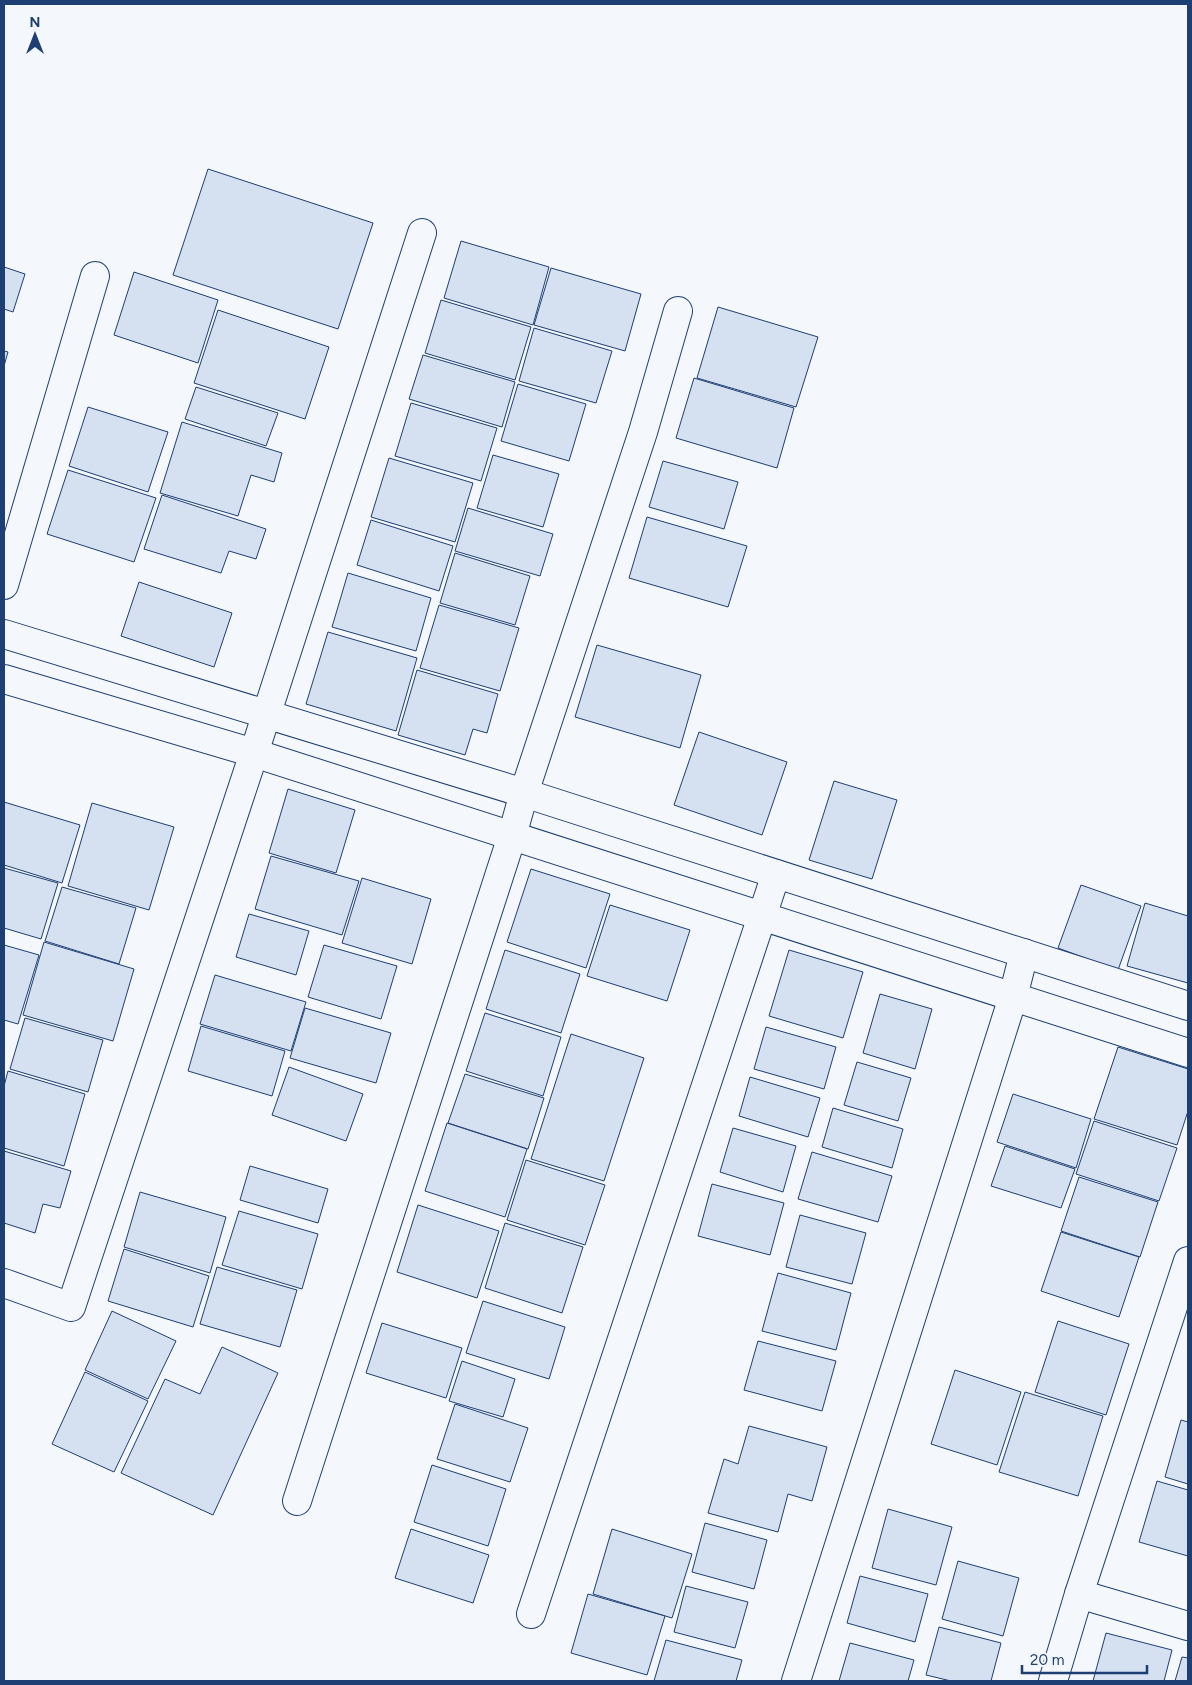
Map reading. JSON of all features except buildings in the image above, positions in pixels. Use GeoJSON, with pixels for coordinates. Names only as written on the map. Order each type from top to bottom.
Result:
{"type":"FeatureCollection","features":[{"type":"Feature","properties":{"kind":"street"},"geometry":{"type":"LineString","coordinates":[[4,1284],[71,1307],[254,753],[422,233]]}},
{"type":"Feature","properties":{"kind":"street"},"geometry":{"type":"LineString","coordinates":[[4,586],[95,276]]}},
{"type":"Feature","properties":{"kind":"street"},"geometry":{"type":"LineString","coordinates":[[297,1501],[512,836],[524,793],[643,432],[678,311]]}},
{"type":"Feature","properties":{"kind":"street"},"geometry":{"type":"LineString","coordinates":[[1188,1006],[524,793],[11,636],[4,681],[254,753],[1188,1053]]}},
{"type":"Feature","properties":{"kind":"street"},"geometry":{"type":"LineString","coordinates":[[531,1614],[776,874]]}},
{"type":"Feature","properties":{"kind":"street"},"geometry":{"type":"LineString","coordinates":[[796,1681],[1013,997],[1024,953]]}},
{"type":"Feature","properties":{"kind":"street"},"geometry":{"type":"LineString","coordinates":[[1053,1681],[1079,1594],[1188,1261]]}},
{"type":"Feature","properties":{"kind":"street"},"geometry":{"type":"LineString","coordinates":[[1079,1594],[1188,1626]]}}]}
